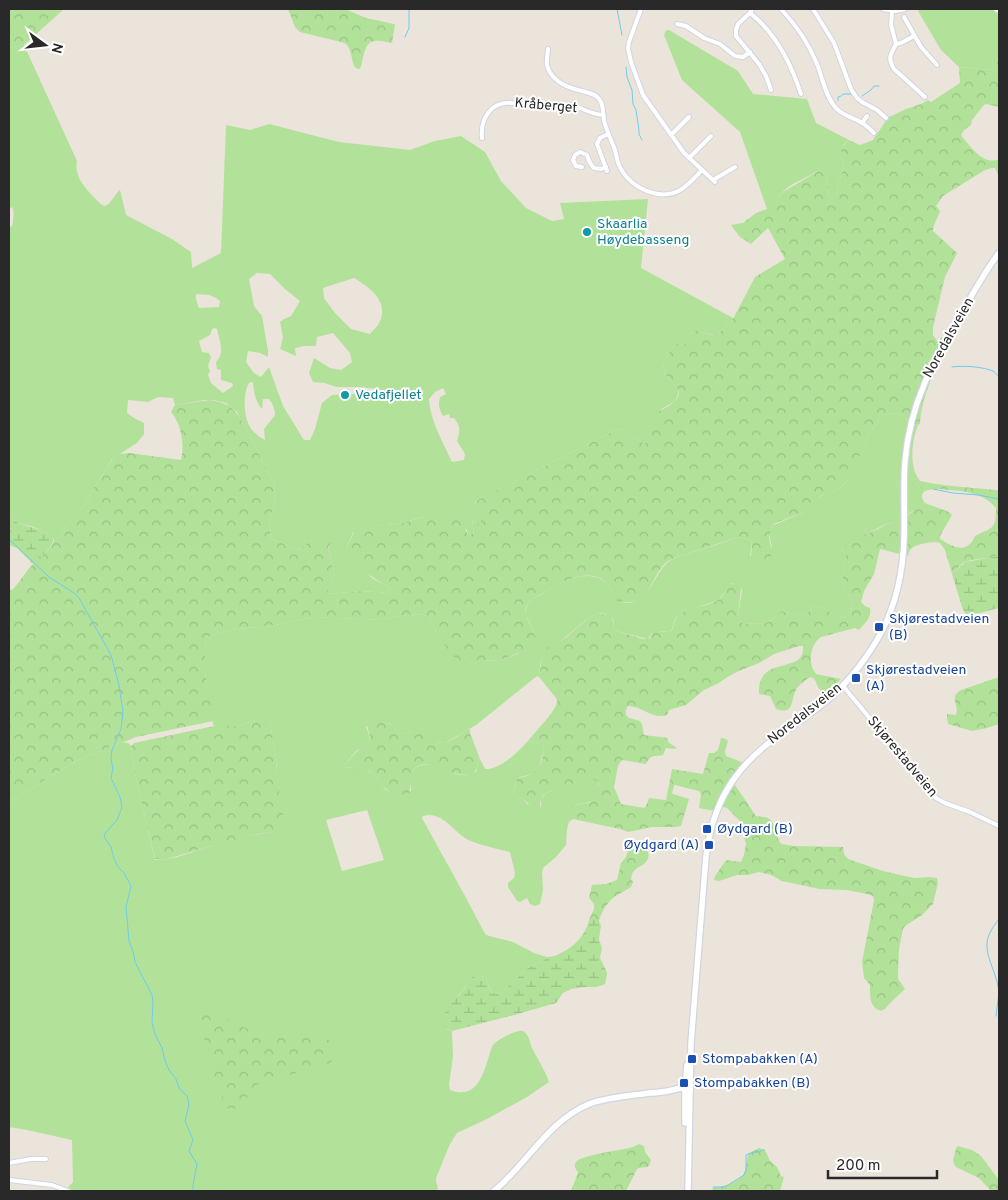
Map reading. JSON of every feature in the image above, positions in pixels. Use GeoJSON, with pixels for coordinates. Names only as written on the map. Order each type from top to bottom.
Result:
{"type":"FeatureCollection","features":[{"type":"Feature","properties":{"kind":"main road","name":"Noredalsveien"},"geometry":{"type":"LineString","coordinates":[[684,1191],[690,1043],[706,856],[711,826],[720,803],[738,773],[754,754],[821,706],[843,686],[858,669],[877,640],[889,614],[897,589],[903,554],[904,474],[912,418],[930,369],[984,275],[999,253]]}},
{"type":"Feature","properties":{"kind":"main road","name":"Noredalsveien"},"geometry":{"type":"LineString","coordinates":[[687,1090],[688,1191]]}},
{"type":"Feature","properties":{"kind":"main road"},"geometry":{"type":"LineString","coordinates":[[494,1191],[512,1175],[555,1126],[575,1111],[589,1104],[604,1100],[666,1091],[687,1090]]}},
{"type":"Feature","properties":{"kind":"street"},"geometry":{"type":"LineString","coordinates":[[642,9],[628,42],[629,55],[643,95],[689,158],[714,181],[735,167]]}},
{"type":"Feature","properties":{"kind":"street"},"geometry":{"type":"LineString","coordinates":[[781,9],[798,29],[812,52],[827,94],[833,105],[842,114],[862,123],[874,133]]}},
{"type":"Feature","properties":{"kind":"street"},"geometry":{"type":"LineString","coordinates":[[813,9],[834,43],[851,89],[862,102],[877,110],[886,118]]}},
{"type":"Feature","properties":{"kind":"street"},"geometry":{"type":"LineString","coordinates":[[883,9],[892,11],[905,9]]}},
{"type":"Feature","properties":{"kind":"street"},"geometry":{"type":"LineString","coordinates":[[763,88],[770,88],[759,64],[735,33],[738,24],[751,11],[784,52],[800,94]]}},
{"type":"Feature","properties":{"kind":"street"},"geometry":{"type":"LineString","coordinates":[[892,11],[891,25],[896,44],[889,59],[894,69],[925,97]]}},
{"type":"Feature","properties":{"kind":"street"},"geometry":{"type":"LineString","coordinates":[[904,18],[924,52],[937,65]]}},
{"type":"Feature","properties":{"kind":"street"},"geometry":{"type":"LineString","coordinates":[[677,24],[686,26],[701,36],[720,44],[735,56],[743,57],[750,52]]}},
{"type":"Feature","properties":{"kind":"street"},"geometry":{"type":"LineString","coordinates":[[896,44],[914,36]]}},
{"type":"Feature","properties":{"kind":"street"},"geometry":{"type":"LineString","coordinates":[[548,49],[547,64],[554,76],[562,84],[596,96],[601,102],[608,134],[619,166],[625,175],[637,186],[651,192],[668,194],[679,192],[688,186],[702,170]]}},
{"type":"Feature","properties":{"kind":"street"},"geometry":{"type":"LineString","coordinates":[[792,88],[798,86]]}},
{"type":"Feature","properties":{"kind":"street","name":"Kråberget"},"geometry":{"type":"LineString","coordinates":[[482,138],[482,126],[487,114],[495,106],[503,103],[538,107],[567,105],[603,115]]}},
{"type":"Feature","properties":{"kind":"street"},"geometry":{"type":"LineString","coordinates":[[862,123],[867,116]]}},
{"type":"Feature","properties":{"kind":"street"},"geometry":{"type":"LineString","coordinates":[[671,135],[689,117]]}},
{"type":"Feature","properties":{"kind":"street"},"geometry":{"type":"LineString","coordinates":[[582,167],[576,166],[573,160],[574,155],[580,152],[587,155],[594,168],[606,169],[597,144],[600,138],[608,134]]}},
{"type":"Feature","properties":{"kind":"street"},"geometry":{"type":"LineString","coordinates":[[689,158],[711,136]]}},
{"type":"Feature","properties":{"kind":"street","name":"Skjørestadveien"},"geometry":{"type":"LineString","coordinates":[[843,686],[936,798],[999,826]]}},
{"type":"Feature","properties":{"kind":"street"},"geometry":{"type":"LineString","coordinates":[[9,1162],[46,1159]]}},
{"type":"Feature","properties":{"kind":"street"},"geometry":{"type":"LineString","coordinates":[[9,1180],[52,1185],[68,1191]]}},
{"type":"Feature","properties":{"kind":"green space"},"geometry":{"type":"Polygon","coordinates":[[[9,9],[64,9],[24,45],[9,48],[9,9]]]}},
{"type":"Feature","properties":{"kind":"green space"},"geometry":{"type":"Polygon","coordinates":[[[288,9],[345,9],[366,18],[394,24],[392,43],[371,42],[366,48],[360,69],[356,68],[348,46],[345,43],[300,32],[295,27],[288,9]]]}},
{"type":"Feature","properties":{"kind":"green space"},"geometry":{"type":"Polygon","coordinates":[[[920,9],[999,9],[999,60],[990,70],[959,67],[941,50],[918,11],[920,9]]]}},
{"type":"Feature","properties":{"kind":"green space"},"geometry":{"type":"Polygon","coordinates":[[[666,30],[738,71],[753,94],[807,99],[816,123],[849,140],[843,145],[841,157],[844,165],[836,194],[832,199],[829,198],[826,174],[820,170],[787,188],[767,209],[740,132],[682,80],[664,35],[666,30]]]}},
{"type":"Feature","properties":{"kind":"green space"},"geometry":{"type":"Polygon","coordinates":[[[24,45],[77,161],[76,168],[80,180],[88,191],[105,206],[120,190],[126,215],[172,239],[191,252],[192,268],[221,253],[226,125],[250,130],[269,124],[339,142],[410,150],[435,141],[461,136],[485,152],[501,181],[526,208],[552,221],[564,219],[560,203],[648,199],[641,268],[733,319],[715,335],[694,331],[686,344],[676,344],[665,360],[664,372],[676,386],[678,394],[675,400],[655,416],[645,444],[622,433],[620,428],[478,500],[474,503],[486,531],[483,533],[477,523],[472,520],[474,533],[468,535],[467,530],[451,513],[422,517],[403,523],[353,532],[346,550],[372,578],[390,588],[388,593],[361,591],[327,594],[334,573],[328,545],[334,540],[316,537],[298,550],[271,538],[269,520],[274,507],[275,482],[266,470],[237,412],[226,403],[214,400],[175,405],[173,398],[158,397],[148,402],[128,400],[127,413],[144,423],[144,434],[137,443],[112,459],[86,504],[68,523],[59,539],[54,542],[54,539],[48,533],[18,523],[9,514],[9,228],[12,226],[14,214],[12,207],[9,209],[9,48],[24,45]],[[257,273],[249,279],[254,306],[262,316],[268,357],[260,353],[248,351],[246,362],[254,373],[261,377],[269,367],[283,406],[304,440],[310,440],[322,403],[332,395],[373,393],[376,389],[336,387],[325,383],[313,382],[309,373],[314,358],[330,368],[341,370],[352,362],[350,353],[333,333],[317,337],[316,346],[295,348],[296,356],[280,349],[283,337],[280,322],[291,316],[300,301],[270,274],[257,273]],[[354,278],[323,288],[324,298],[335,313],[351,329],[370,334],[378,325],[382,310],[381,303],[367,286],[354,278]],[[196,294],[199,308],[219,307],[220,301],[209,295],[196,294]],[[212,329],[210,335],[199,341],[202,352],[209,353],[211,357],[208,375],[211,383],[223,393],[233,386],[232,383],[221,380],[221,370],[217,369],[216,362],[221,354],[221,346],[217,329],[212,329]],[[253,382],[249,383],[245,409],[248,423],[255,433],[265,440],[264,429],[275,415],[274,407],[269,399],[263,399],[262,409],[255,396],[253,382]],[[443,388],[435,392],[429,399],[434,423],[452,462],[464,460],[465,454],[457,441],[458,424],[454,418],[450,418],[449,414],[443,416],[440,409],[440,397],[446,394],[443,388]]]}},
{"type":"Feature","properties":{"kind":"green space"},"geometry":{"type":"Polygon","coordinates":[[[999,60],[999,107],[984,105],[972,120],[971,125],[961,135],[974,151],[983,158],[994,161],[999,159],[999,177],[995,168],[985,170],[943,196],[936,206],[940,211],[933,231],[957,253],[945,277],[933,327],[933,335],[937,341],[942,337],[950,339],[935,369],[927,391],[920,424],[911,422],[899,413],[887,413],[880,417],[866,440],[851,478],[837,490],[820,496],[804,512],[776,523],[771,527],[769,537],[772,552],[769,563],[764,566],[753,564],[751,559],[752,541],[738,537],[668,561],[657,574],[644,596],[638,600],[629,602],[618,601],[605,581],[594,576],[572,578],[534,598],[527,604],[525,612],[533,629],[534,644],[522,652],[500,660],[469,664],[461,662],[452,655],[437,634],[430,617],[425,615],[373,619],[315,618],[219,633],[206,638],[205,646],[205,672],[213,721],[136,737],[120,743],[76,761],[9,802],[9,589],[12,590],[15,587],[54,541],[59,539],[68,523],[86,504],[113,458],[120,454],[129,453],[181,460],[183,447],[181,434],[171,412],[175,405],[210,400],[230,406],[239,416],[266,470],[275,482],[274,507],[269,520],[271,538],[298,550],[316,537],[331,536],[334,540],[328,546],[334,573],[327,594],[361,591],[388,593],[390,588],[366,572],[346,550],[355,529],[403,523],[426,516],[451,513],[459,514],[468,535],[474,533],[472,520],[477,523],[483,532],[485,531],[473,506],[478,500],[620,428],[622,433],[645,444],[650,420],[654,412],[667,407],[678,397],[679,392],[664,372],[665,359],[676,343],[680,345],[685,344],[694,331],[698,330],[713,335],[719,333],[733,319],[755,277],[785,259],[768,228],[751,244],[740,237],[731,225],[743,223],[756,213],[767,209],[783,192],[820,170],[826,174],[829,198],[832,199],[836,194],[844,165],[841,157],[841,148],[849,140],[860,145],[873,140],[889,117],[928,100],[931,102],[960,83],[959,67],[990,70],[999,60]]]}},
{"type":"Feature","properties":{"kind":"green space"},"geometry":{"type":"Polygon","coordinates":[[[887,413],[899,413],[918,425],[914,438],[912,459],[918,478],[916,480],[917,485],[925,491],[922,497],[925,503],[899,520],[884,525],[841,548],[846,555],[843,585],[853,601],[851,611],[844,618],[837,617],[824,608],[814,606],[802,616],[781,611],[766,623],[742,623],[739,621],[738,616],[742,590],[739,584],[732,583],[719,600],[679,615],[675,619],[671,632],[660,631],[652,633],[648,639],[617,631],[614,628],[613,618],[599,613],[588,619],[558,643],[546,649],[541,660],[539,677],[537,676],[476,725],[445,743],[436,742],[415,731],[400,732],[389,723],[372,723],[366,727],[369,737],[368,745],[355,752],[345,765],[346,767],[369,771],[380,780],[385,789],[393,793],[411,791],[414,769],[420,765],[426,764],[461,775],[469,775],[476,772],[480,759],[485,769],[497,766],[509,759],[528,741],[543,745],[544,749],[539,768],[532,774],[520,777],[516,781],[513,794],[523,799],[527,804],[541,807],[541,799],[546,793],[570,786],[583,779],[587,778],[598,782],[597,796],[594,800],[568,808],[569,822],[566,845],[543,868],[543,890],[540,904],[535,906],[530,904],[527,898],[520,902],[517,901],[508,887],[508,883],[514,878],[515,873],[510,852],[471,841],[437,817],[430,815],[423,816],[422,818],[486,935],[513,942],[534,953],[547,957],[528,968],[499,994],[493,993],[482,976],[474,975],[458,995],[446,1029],[452,1031],[453,1056],[450,1090],[466,1092],[472,1089],[481,1078],[493,1045],[507,1035],[520,1031],[525,1032],[528,1036],[549,1082],[527,1097],[457,1133],[450,1144],[436,1178],[437,1190],[73,1191],[68,1187],[73,1182],[72,1140],[9,1127],[9,802],[76,761],[120,743],[126,743],[131,746],[137,784],[155,860],[176,857],[249,836],[272,832],[281,806],[270,723],[258,719],[239,726],[214,726],[205,672],[206,638],[234,630],[308,619],[381,619],[406,615],[425,615],[430,617],[437,634],[444,643],[469,664],[500,660],[518,654],[534,631],[525,614],[528,603],[566,581],[581,576],[596,577],[608,585],[619,600],[628,603],[642,597],[651,587],[662,568],[677,557],[738,537],[752,541],[750,556],[772,548],[769,533],[772,526],[804,512],[817,498],[837,490],[850,479],[866,440],[880,417],[887,413]],[[367,810],[326,820],[342,871],[384,860],[367,810]]]}},
{"type":"Feature","properties":{"kind":"green space"},"geometry":{"type":"Polygon","coordinates":[[[918,478],[920,481],[936,484],[999,491],[999,556],[966,562],[952,574],[945,550],[940,543],[921,544],[912,548],[908,556],[880,549],[874,574],[864,591],[861,602],[870,608],[868,620],[859,630],[855,628],[821,637],[812,649],[811,665],[813,670],[816,674],[841,679],[835,685],[822,693],[814,679],[812,677],[809,678],[797,688],[790,708],[782,711],[776,709],[770,696],[759,694],[760,681],[765,673],[797,660],[802,655],[803,646],[799,646],[774,654],[729,676],[704,690],[686,705],[669,710],[667,715],[657,716],[628,706],[626,715],[629,718],[640,721],[644,735],[668,738],[668,742],[677,748],[666,748],[663,755],[651,757],[646,764],[622,760],[618,766],[614,787],[621,804],[644,808],[649,798],[666,800],[672,769],[703,774],[709,753],[714,753],[718,750],[721,738],[726,739],[728,741],[725,751],[726,756],[744,763],[747,767],[735,781],[735,785],[756,816],[766,817],[771,820],[781,844],[843,847],[844,854],[848,859],[883,871],[915,878],[937,878],[938,883],[933,904],[903,929],[899,949],[898,979],[905,989],[881,1011],[872,1004],[870,985],[864,978],[862,962],[874,900],[873,896],[847,890],[819,889],[782,881],[771,875],[759,872],[737,875],[719,881],[714,880],[726,860],[741,862],[746,844],[744,837],[746,827],[727,808],[723,807],[715,811],[699,808],[701,794],[699,791],[674,786],[673,794],[689,799],[681,826],[652,827],[628,832],[573,819],[569,822],[567,812],[570,806],[589,803],[595,799],[599,784],[593,779],[583,779],[567,787],[547,793],[540,802],[539,809],[532,807],[523,799],[513,794],[517,779],[533,773],[541,764],[544,747],[528,741],[550,715],[557,701],[539,677],[542,656],[546,648],[564,639],[587,620],[599,613],[612,616],[614,628],[617,631],[643,639],[649,639],[654,631],[671,632],[679,615],[683,612],[716,602],[723,596],[730,585],[735,583],[740,584],[741,588],[738,616],[739,621],[742,623],[766,623],[781,611],[802,616],[814,606],[824,608],[837,617],[844,618],[851,611],[853,601],[843,585],[846,555],[840,546],[843,541],[864,535],[897,521],[911,513],[917,506],[925,503],[949,512],[952,515],[940,539],[955,547],[968,546],[975,536],[994,525],[996,508],[986,499],[962,491],[931,489],[925,491],[917,485],[916,480],[918,478]]]}},
{"type":"Feature","properties":{"kind":"green space"},"geometry":{"type":"Polygon","coordinates":[[[9,514],[18,523],[44,531],[54,537],[49,549],[33,564],[17,548],[9,545],[9,514]]]}},
{"type":"Feature","properties":{"kind":"green space"},"geometry":{"type":"Polygon","coordinates":[[[999,556],[999,608],[980,613],[966,614],[963,610],[952,574],[965,562],[999,556]]]}},
{"type":"Feature","properties":{"kind":"green space"},"geometry":{"type":"Polygon","coordinates":[[[999,677],[999,724],[972,731],[948,724],[947,714],[956,715],[955,696],[957,693],[999,677]]]}},
{"type":"Feature","properties":{"kind":"green space"},"geometry":{"type":"Polygon","coordinates":[[[258,719],[267,720],[270,723],[283,815],[282,828],[164,860],[155,859],[137,784],[131,746],[134,743],[214,726],[239,726],[258,719]]]}},
{"type":"Feature","properties":{"kind":"green space"},"geometry":{"type":"Polygon","coordinates":[[[384,722],[403,733],[417,730],[422,731],[439,743],[444,743],[470,729],[480,759],[473,775],[445,771],[425,764],[418,766],[414,769],[409,794],[406,795],[390,793],[370,771],[346,767],[345,765],[356,752],[368,745],[370,737],[367,725],[384,722]]]}},
{"type":"Feature","properties":{"kind":"green space"},"geometry":{"type":"Polygon","coordinates":[[[645,849],[649,855],[645,863],[633,873],[631,887],[611,900],[599,921],[589,921],[594,909],[594,904],[589,898],[592,885],[606,884],[617,880],[621,863],[626,857],[628,850],[645,849]]]}},
{"type":"Feature","properties":{"kind":"green space"},"geometry":{"type":"Polygon","coordinates":[[[589,921],[599,921],[601,926],[599,939],[602,948],[600,958],[607,974],[605,984],[596,987],[571,989],[563,993],[556,1003],[514,1015],[452,1031],[445,1028],[443,1023],[446,1012],[474,975],[484,978],[493,993],[499,994],[528,968],[572,946],[582,936],[589,921]]]}},
{"type":"Feature","properties":{"kind":"green space"},"geometry":{"type":"Polygon","coordinates":[[[200,1012],[218,1013],[232,1023],[269,1036],[279,1037],[296,1034],[326,1039],[331,1043],[332,1060],[326,1065],[311,1067],[260,1083],[251,1090],[238,1108],[226,1108],[223,1105],[222,1096],[216,1084],[200,1022],[200,1012]]]}},
{"type":"Feature","properties":{"kind":"green space"},"geometry":{"type":"Polygon","coordinates":[[[639,1144],[644,1146],[645,1152],[651,1160],[648,1167],[637,1169],[626,1191],[571,1191],[578,1173],[575,1165],[579,1159],[639,1144]]]}},
{"type":"Feature","properties":{"kind":"green space"},"geometry":{"type":"Polygon","coordinates":[[[958,1146],[972,1150],[981,1156],[999,1180],[999,1191],[991,1191],[979,1178],[956,1167],[953,1160],[958,1146]]]}},
{"type":"Feature","properties":{"kind":"green space"},"geometry":{"type":"Polygon","coordinates":[[[759,1148],[765,1150],[770,1161],[777,1167],[781,1176],[784,1177],[780,1191],[712,1191],[713,1188],[730,1184],[739,1179],[745,1170],[749,1153],[759,1148]]]}},
{"type":"Feature","properties":{"kind":"waterway"},"geometry":{"type":"LineString","coordinates":[[405,37],[409,28],[409,9]]}},
{"type":"Feature","properties":{"kind":"waterway"},"geometry":{"type":"LineString","coordinates":[[617,9],[622,35]]}},
{"type":"Feature","properties":{"kind":"waterway"},"geometry":{"type":"LineString","coordinates":[[626,67],[627,77],[632,90],[633,104],[636,110],[639,134],[642,140]]}},
{"type":"Feature","properties":{"kind":"waterway"},"geometry":{"type":"LineString","coordinates":[[862,96],[874,86],[879,86]]}},
{"type":"Feature","properties":{"kind":"waterway"},"geometry":{"type":"LineString","coordinates":[[842,95],[851,94]]}},
{"type":"Feature","properties":{"kind":"waterway"},"geometry":{"type":"LineString","coordinates":[[838,100],[838,97],[841,96]]}},
{"type":"Feature","properties":{"kind":"waterway"},"geometry":{"type":"LineString","coordinates":[[952,367],[984,368],[993,371],[999,377]]}},
{"type":"Feature","properties":{"kind":"waterway"},"geometry":{"type":"LineString","coordinates":[[933,489],[999,499]]}},
{"type":"Feature","properties":{"kind":"waterway"},"geometry":{"type":"LineString","coordinates":[[9,539],[49,577],[79,598],[111,655],[119,685],[123,712],[121,729],[112,750],[113,768],[111,778],[120,797],[122,807],[117,820],[104,837],[111,847],[118,867],[124,873],[131,886],[126,907],[129,941],[135,962],[152,995],[152,1023],[155,1034],[169,1070],[176,1079],[179,1088],[187,1096],[189,1105],[185,1121],[193,1140],[189,1151],[197,1164],[193,1191]]}},
{"type":"Feature","properties":{"kind":"waterway"},"geometry":{"type":"LineString","coordinates":[[999,919],[987,940],[989,959],[999,991]]}},
{"type":"Feature","properties":{"kind":"waterway"},"geometry":{"type":"LineString","coordinates":[[996,1016],[999,992]]}},
{"type":"Feature","properties":{"kind":"waterway"},"geometry":{"type":"LineString","coordinates":[[713,1187],[725,1187],[744,1175],[746,1155],[764,1150]]}},
{"type":"Feature","properties":{"kind":"place","name":"Skaarlia Høydebasseng"},"geometry":{"type":"Point","coordinates":[587,232]}},
{"type":"Feature","properties":{"kind":"place","name":"Vedafjellet"},"geometry":{"type":"Point","coordinates":[345,395]}},
{"type":"Feature","properties":{"kind":"place","name":"Skjørestadveien (B)"},"geometry":{"type":"Point","coordinates":[879,627]}},
{"type":"Feature","properties":{"kind":"place","name":"Skjørestadveien (A)"},"geometry":{"type":"Point","coordinates":[856,678]}},
{"type":"Feature","properties":{"kind":"place","name":"Øydgard (B)"},"geometry":{"type":"Point","coordinates":[707,829]}},
{"type":"Feature","properties":{"kind":"place","name":"Øydgard (A)"},"geometry":{"type":"Point","coordinates":[709,845]}},
{"type":"Feature","properties":{"kind":"place","name":"Stompabakken (A)"},"geometry":{"type":"Point","coordinates":[692,1059]}},
{"type":"Feature","properties":{"kind":"place","name":"Stompabakken (B)"},"geometry":{"type":"Point","coordinates":[684,1083]}}]}
